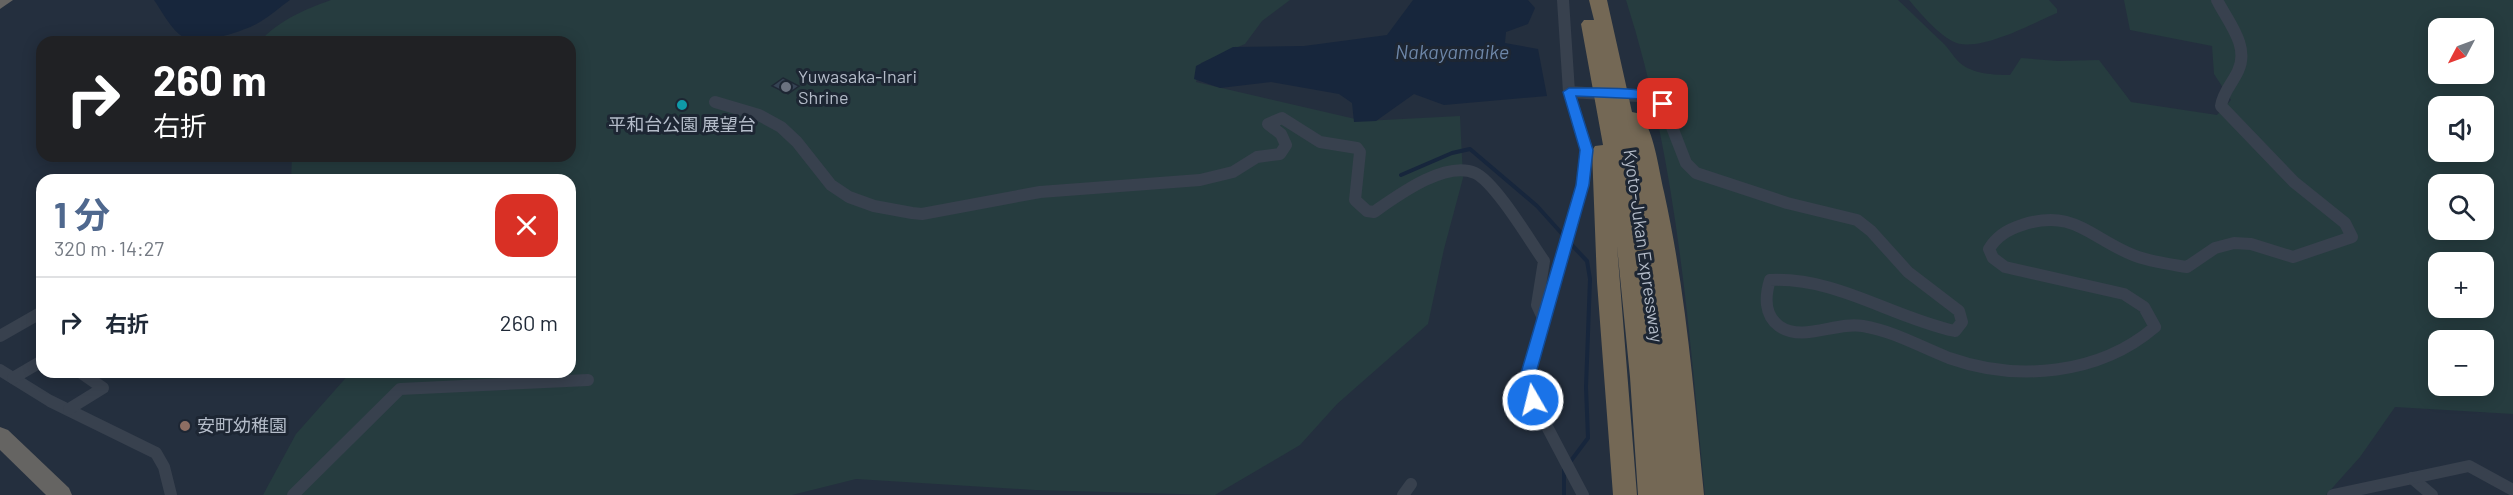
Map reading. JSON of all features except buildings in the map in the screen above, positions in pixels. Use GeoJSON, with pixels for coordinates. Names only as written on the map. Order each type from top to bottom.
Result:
{"type":"FeatureCollection","features":[{"type":"Feature","properties":{"kind":"highway"},"geometry":{"type":"LineString","coordinates":[[0,4],[5,0]]}},
{"type":"Feature","properties":{"kind":"highway"},"geometry":{"type":"LineString","coordinates":[[1589,1],[1601,131],[1608,282],[1625,495]]}},
{"type":"Feature","properties":{"kind":"highway","name":"Kyoto-Jukan Expressway"},"geometry":{"type":"LineString","coordinates":[[1589,1],[1616,79],[1642,225],[1656,433],[1650,495]]}},
{"type":"Feature","properties":{"kind":"highway","name":"Kyoto-Jukan Expressway"},"geometry":{"type":"LineString","coordinates":[[1589,1],[1618,181],[1636,317],[1656,433],[1670,495]]}},
{"type":"Feature","properties":{"kind":"highway"},"geometry":{"type":"LineString","coordinates":[[1616,79],[1641,133],[1663,236],[1677,335],[1692,495]]}},
{"type":"Feature","properties":{"kind":"highway"},"geometry":{"type":"LineString","coordinates":[[0,436],[61,495]]}},
{"type":"Feature","properties":{"kind":"street"},"geometry":{"type":"LineString","coordinates":[[1563,0],[1572,92],[1587,150],[1582,185],[1528,373],[1533,400],[1583,495]]}},
{"type":"Feature","properties":{"kind":"street"},"geometry":{"type":"LineString","coordinates":[[1572,92],[1656,97],[1663,104],[1686,163],[1696,173],[1787,203],[1857,220],[1871,231],[1908,272],[1959,311],[1962,322],[1955,330],[1930,327],[1823,283],[1786,278],[1770,280],[1765,295],[1770,315],[1782,328],[1803,333],[1839,326],[1863,326],[1964,363],[2021,372],[2051,370],[2097,361],[2145,339],[2156,327],[2153,316],[2139,303],[2124,294],[2005,267],[1993,258],[1989,249],[1992,242],[2014,228],[2037,219],[2071,220],[2127,253],[2146,260],[2187,267],[2216,248],[2234,243],[2251,244],[2293,257],[2340,244],[2352,237],[2345,223],[2294,182],[2221,106],[2222,96],[2242,63],[2243,52],[2217,0]]}},
{"type":"Feature","properties":{"kind":"street"},"geometry":{"type":"LineString","coordinates":[[715,102],[772,120],[815,163],[838,191],[884,210],[904,214],[921,214],[1040,192],[1222,176],[1257,158],[1280,154],[1286,146],[1284,139],[1268,124],[1277,120],[1292,121],[1319,142],[1357,148],[1360,152],[1355,200],[1367,211],[1374,212],[1410,187],[1431,178],[1464,171],[1483,177],[1544,261],[1537,304],[1543,318]]}},
{"type":"Feature","properties":{"kind":"street"},"geometry":{"type":"LineString","coordinates":[[0,336],[36,315]]}},
{"type":"Feature","properties":{"kind":"street"},"geometry":{"type":"LineString","coordinates":[[13,378],[36,365]]}},
{"type":"Feature","properties":{"kind":"street"},"geometry":{"type":"LineString","coordinates":[[0,369],[69,410],[156,453],[164,467],[171,495]]}},
{"type":"Feature","properties":{"kind":"street"},"geometry":{"type":"LineString","coordinates":[[69,410],[103,388],[89,378]]}},
{"type":"Feature","properties":{"kind":"street"},"geometry":{"type":"LineString","coordinates":[[293,495],[400,390],[588,380]]}},
{"type":"Feature","properties":{"kind":"street"},"geometry":{"type":"LineString","coordinates":[[2333,495],[2469,466],[2513,489]]}},
{"type":"Feature","properties":{"kind":"street"},"geometry":{"type":"LineString","coordinates":[[2412,478],[2432,495]]}},
{"type":"Feature","properties":{"kind":"green space"},"geometry":{"type":"Polygon","coordinates":[[[331,0],[1290,0],[1262,21],[1245,44],[1201,63],[1196,82],[1364,121],[1460,116],[1463,178],[1444,249],[1428,324],[1337,404],[1300,445],[1215,495],[1035,490],[856,479],[792,495],[263,495],[296,434],[346,378],[576,378],[576,174],[291,174],[292,162],[576,162],[576,36],[266,36],[292,16],[331,0]]]}},
{"type":"Feature","properties":{"kind":"green space"},"geometry":{"type":"Polygon","coordinates":[[[1626,0],[1898,0],[1944,44],[1960,63],[1971,70],[2010,75],[2021,58],[2058,61],[2099,60],[2131,102],[2217,115],[2231,100],[2214,74],[2212,46],[2130,30],[2124,0],[2513,0],[2513,414],[2395,407],[2360,457],[2326,495],[1705,495],[1679,245],[1658,121],[1626,0]]]}},
{"type":"Feature","properties":{"kind":"green space"},"geometry":{"type":"Polygon","coordinates":[[[1909,0],[2049,0],[2057,9],[2057,13],[1989,41],[1962,44],[1940,33],[1909,0]]]}},
{"type":"Feature","properties":{"kind":"water"},"geometry":{"type":"Polygon","coordinates":[[[154,0],[290,0],[253,26],[222,36],[182,36],[154,0]]]}},
{"type":"Feature","properties":{"kind":"water","name":"Nakayamaike"},"geometry":{"type":"Polygon","coordinates":[[[1413,0],[1528,0],[1535,8],[1528,24],[1506,32],[1505,43],[1538,49],[1547,96],[1444,105],[1414,94],[1376,121],[1354,122],[1352,103],[1339,94],[1271,82],[1220,88],[1194,79],[1196,66],[1233,47],[1304,46],[1387,35],[1413,0]]]}},
{"type":"Feature","properties":{"kind":"waterway"},"geometry":{"type":"LineString","coordinates":[[1401,175],[1452,153],[1470,149],[1537,206],[1564,236]]}},
{"type":"Feature","properties":{"kind":"waterway"},"geometry":{"type":"LineString","coordinates":[[1564,495],[1564,470],[1588,438],[1586,387],[1590,279],[1587,261],[1569,242]]}},
{"type":"Feature","properties":{"kind":"place","name":"Yuwasaka-Inari Shrine"},"geometry":{"type":"Point","coordinates":[786,87]}},
{"type":"Feature","properties":{"kind":"place","name":"平和台公園 展望台"},"geometry":{"type":"Point","coordinates":[682,105]}},
{"type":"Feature","properties":{"kind":"place","name":"安町幼稚園"},"geometry":{"type":"Point","coordinates":[185,426]}},
{"type":"Feature","properties":{"kind":"route"},"geometry":{"type":"LineString","coordinates":[[1533,400],[1528,373],[1582,185],[1587,150],[1569,92],[1644,95],[1656,97],[1663,104]]}}]}
